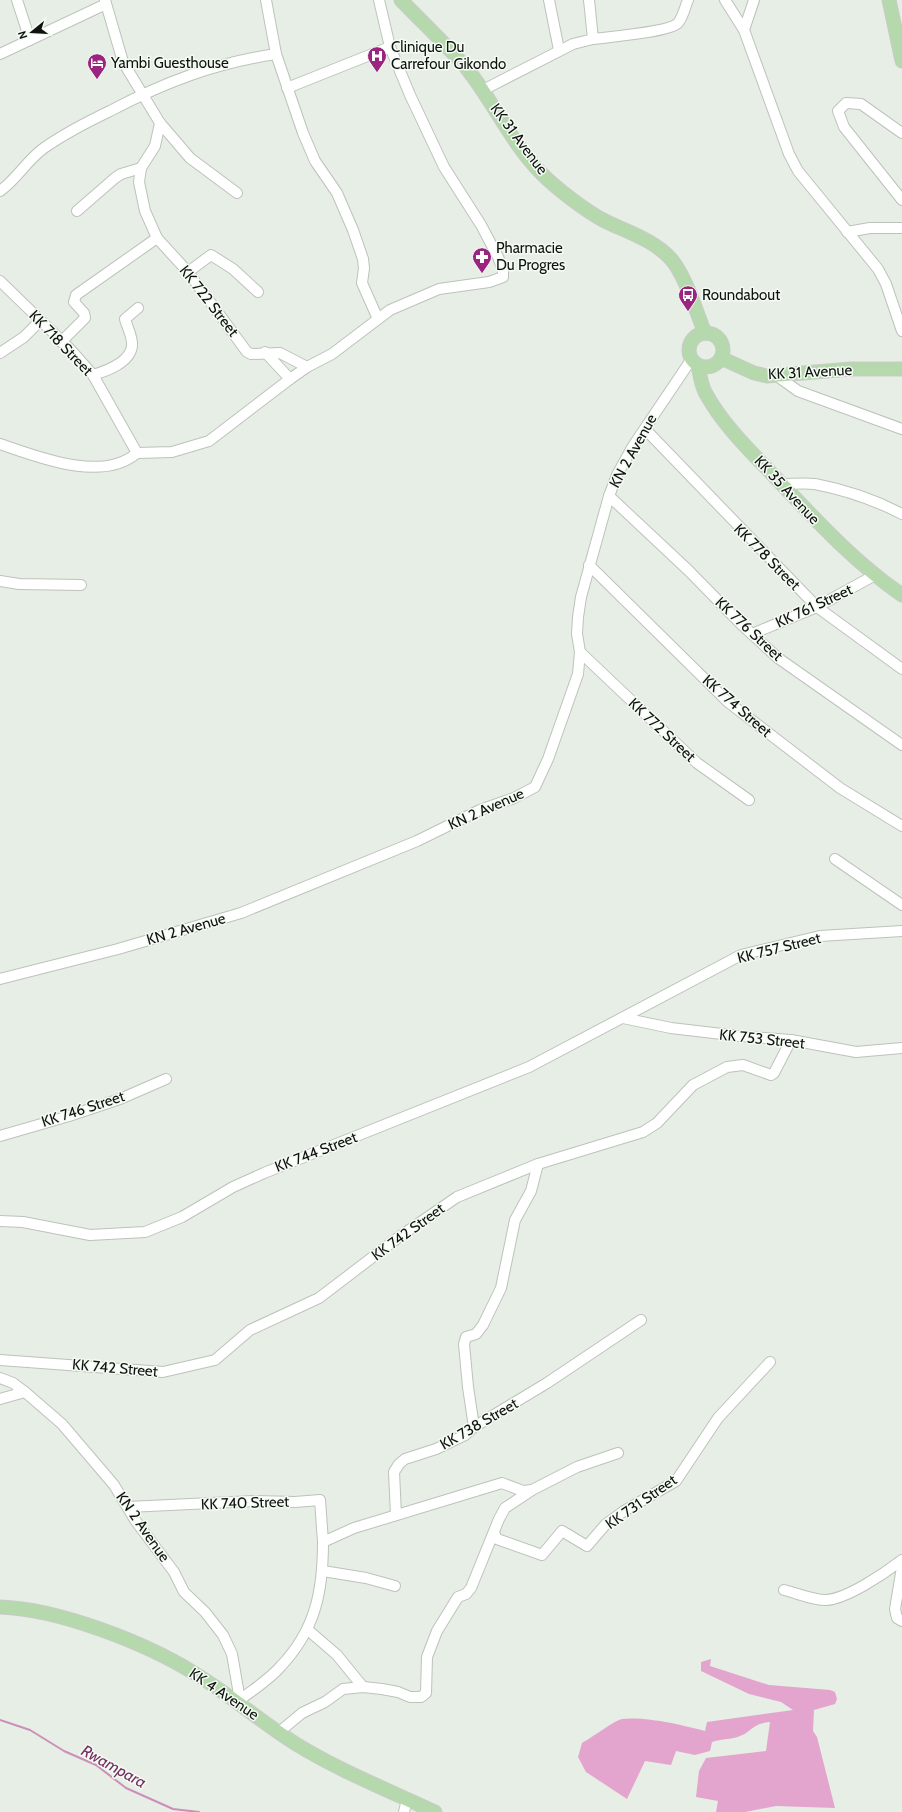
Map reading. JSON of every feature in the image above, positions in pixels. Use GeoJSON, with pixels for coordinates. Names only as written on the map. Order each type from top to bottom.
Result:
{"type":"FeatureCollection","features":[{"type":"Feature","properties":{"kind":"main road","name":"KK 31 Avenue"},"geometry":{"type":"LineString","coordinates":[[401,0],[467,69],[483,90],[523,150],[542,174],[604,220],[643,239],[664,252],[671,259],[681,276],[705,333]]}},
{"type":"Feature","properties":{"kind":"main road"},"geometry":{"type":"LineString","coordinates":[[889,0],[902,61]]}},
{"type":"Feature","properties":{"kind":"main road"},"geometry":{"type":"LineString","coordinates":[[705,333],[714,334],[720,340],[723,349],[721,358],[712,367],[695,363],[688,351],[690,342],[696,336],[705,333]]}},
{"type":"Feature","properties":{"kind":"main road","name":"KK 31 Avenue"},"geometry":{"type":"LineString","coordinates":[[721,358],[759,374],[777,376],[800,372],[851,369],[902,369]]}},
{"type":"Feature","properties":{"kind":"main road","name":"KK 35 Avenue"},"geometry":{"type":"LineString","coordinates":[[695,363],[702,385],[713,405],[758,459],[821,527],[875,575],[902,595]]}},
{"type":"Feature","properties":{"kind":"main road","name":"KK 4 Avenue"},"geometry":{"type":"LineString","coordinates":[[0,1607],[17,1608],[64,1617],[112,1634],[162,1656],[194,1673],[241,1703],[278,1733],[340,1768],[435,1812]]}},
{"type":"Feature","properties":{"kind":"street"},"geometry":{"type":"LineString","coordinates":[[17,0],[30,40]]}},
{"type":"Feature","properties":{"kind":"street"},"geometry":{"type":"LineString","coordinates":[[266,0],[276,54],[309,151],[337,192],[353,230],[363,259],[364,268],[362,283],[378,319]]}},
{"type":"Feature","properties":{"kind":"street"},"geometry":{"type":"LineString","coordinates":[[0,444],[47,460],[72,465],[106,466],[121,462],[137,453],[172,452],[209,441],[290,379],[307,367],[332,354],[390,310],[439,289],[489,282],[502,277],[503,270],[498,257],[481,225],[444,167],[410,95],[390,47],[379,0]]}},
{"type":"Feature","properties":{"kind":"street"},"geometry":{"type":"LineString","coordinates":[[549,0],[559,50]]}},
{"type":"Feature","properties":{"kind":"street"},"geometry":{"type":"LineString","coordinates":[[589,0],[593,39]]}},
{"type":"Feature","properties":{"kind":"street"},"geometry":{"type":"LineString","coordinates":[[483,90],[573,44],[593,39],[658,30],[674,25],[679,21],[688,0]]}},
{"type":"Feature","properties":{"kind":"street"},"geometry":{"type":"LineString","coordinates":[[725,0],[744,30],[789,154],[798,172],[878,269],[886,284],[902,331]]}},
{"type":"Feature","properties":{"kind":"street"},"geometry":{"type":"LineString","coordinates":[[744,30],[754,0]]}},
{"type":"Feature","properties":{"kind":"street"},"geometry":{"type":"LineString","coordinates":[[0,54],[105,2],[123,62],[160,123],[190,158],[238,193]]}},
{"type":"Feature","properties":{"kind":"street"},"geometry":{"type":"LineString","coordinates":[[287,88],[390,47]]}},
{"type":"Feature","properties":{"kind":"street"},"geometry":{"type":"LineString","coordinates":[[0,191],[12,180],[30,159],[44,148],[81,125],[142,94],[189,75],[253,58],[276,54]]}},
{"type":"Feature","properties":{"kind":"street"},"geometry":{"type":"LineString","coordinates":[[902,133],[861,104],[846,103],[838,111],[844,127],[902,200]]}},
{"type":"Feature","properties":{"kind":"street","name":"KK 722 Street"},"geometry":{"type":"LineString","coordinates":[[160,123],[155,146],[141,168],[139,182],[143,203],[157,238],[188,272],[247,352],[252,354],[266,352],[280,353],[307,367]]}},
{"type":"Feature","properties":{"kind":"street"},"geometry":{"type":"LineString","coordinates":[[77,211],[115,178],[121,174],[141,168]]}},
{"type":"Feature","properties":{"kind":"street"},"geometry":{"type":"LineString","coordinates":[[847,232],[870,228],[902,228]]}},
{"type":"Feature","properties":{"kind":"street"},"geometry":{"type":"LineString","coordinates":[[61,342],[85,318],[84,313],[74,302],[76,295],[157,238]]}},
{"type":"Feature","properties":{"kind":"street"},"geometry":{"type":"LineString","coordinates":[[188,272],[211,255],[233,269],[258,292]]}},
{"type":"Feature","properties":{"kind":"street","name":"KK 718 Street"},"geometry":{"type":"LineString","coordinates":[[0,281],[61,342],[70,349],[93,375],[137,453]]}},
{"type":"Feature","properties":{"kind":"street"},"geometry":{"type":"LineString","coordinates":[[93,375],[120,364],[130,353],[132,347],[131,336],[125,319],[138,308]]}},
{"type":"Feature","properties":{"kind":"street"},"geometry":{"type":"LineString","coordinates":[[0,353],[24,337],[40,321]]}},
{"type":"Feature","properties":{"kind":"street"},"geometry":{"type":"LineString","coordinates":[[266,352],[290,379]]}},
{"type":"Feature","properties":{"kind":"street","name":"KN 2 Avenue"},"geometry":{"type":"LineString","coordinates":[[0,979],[118,949],[241,913],[417,842],[480,810],[514,798],[535,787],[548,760],[573,692],[578,674],[580,652],[577,634],[578,617],[589,565],[609,496],[617,475],[645,429],[695,363]]}},
{"type":"Feature","properties":{"kind":"street"},"geometry":{"type":"LineString","coordinates":[[777,376],[798,391],[902,429]]}},
{"type":"Feature","properties":{"kind":"street","name":"KK 778 Street"},"geometry":{"type":"LineString","coordinates":[[645,429],[817,607],[902,669]]}},
{"type":"Feature","properties":{"kind":"street"},"geometry":{"type":"LineString","coordinates":[[781,484],[814,484],[875,501],[902,514]]}},
{"type":"Feature","properties":{"kind":"street","name":"KK 776 Street"},"geometry":{"type":"LineString","coordinates":[[609,496],[688,570],[778,658],[902,745]]}},
{"type":"Feature","properties":{"kind":"street","name":"KK 774 Street"},"geometry":{"type":"LineString","coordinates":[[589,565],[728,702],[840,788],[902,826]]}},
{"type":"Feature","properties":{"kind":"street","name":"KK 761 Street"},"geometry":{"type":"LineString","coordinates":[[752,634],[817,607],[875,575]]}},
{"type":"Feature","properties":{"kind":"street"},"geometry":{"type":"LineString","coordinates":[[0,581],[19,584],[81,585]]}},
{"type":"Feature","properties":{"kind":"street","name":"KK 772 Street"},"geometry":{"type":"LineString","coordinates":[[580,652],[697,763],[749,800]]}},
{"type":"Feature","properties":{"kind":"street"},"geometry":{"type":"LineString","coordinates":[[835,859],[902,905]]}},
{"type":"Feature","properties":{"kind":"street","name":"KK 757 Street"},"geometry":{"type":"LineString","coordinates":[[623,1018],[741,955],[820,936],[902,931]]}},
{"type":"Feature","properties":{"kind":"street","name":"KK 753 Street"},"geometry":{"type":"LineString","coordinates":[[623,1018],[671,1028],[791,1040],[856,1052],[902,1048]]}},
{"type":"Feature","properties":{"kind":"street","name":"KK 744 Street"},"geometry":{"type":"LineString","coordinates":[[0,1221],[23,1222],[90,1235],[145,1232],[182,1217],[233,1187],[264,1173],[529,1068],[623,1018]]}},
{"type":"Feature","properties":{"kind":"street","name":"KK 742 Street"},"geometry":{"type":"LineString","coordinates":[[0,1360],[163,1372],[215,1360],[250,1330],[319,1298],[399,1237],[456,1197],[538,1164],[643,1132],[656,1123],[693,1085],[727,1067],[743,1066],[771,1075],[774,1073],[791,1040]]}},
{"type":"Feature","properties":{"kind":"street","name":"KK 746 Street"},"geometry":{"type":"LineString","coordinates":[[0,1136],[69,1116],[120,1099],[166,1080]]}},
{"type":"Feature","properties":{"kind":"street"},"geometry":{"type":"LineString","coordinates":[[474,1428],[464,1344],[466,1337],[476,1334],[483,1325],[501,1288],[515,1220],[531,1191],[538,1164]]}},
{"type":"Feature","properties":{"kind":"street","name":"KK 738 Street"},"geometry":{"type":"LineString","coordinates":[[396,1515],[394,1472],[399,1464],[405,1459],[436,1448],[465,1435],[642,1320]]}},
{"type":"Feature","properties":{"kind":"street","name":"KK 731 Street"},"geometry":{"type":"LineString","coordinates":[[494,1533],[497,1539],[542,1555],[562,1531],[587,1546],[606,1524],[624,1511],[676,1481],[718,1418],[770,1362]]}},
{"type":"Feature","properties":{"kind":"street","name":"KN 2 Avenue"},"geometry":{"type":"LineString","coordinates":[[0,1378],[12,1383],[25,1392],[62,1424],[114,1485],[135,1520],[174,1572],[184,1592],[205,1612],[223,1635],[232,1654],[241,1703]]}},
{"type":"Feature","properties":{"kind":"street"},"geometry":{"type":"LineString","coordinates":[[0,1399],[25,1392]]}},
{"type":"Feature","properties":{"kind":"street"},"geometry":{"type":"LineString","coordinates":[[278,1733],[302,1713],[325,1702],[343,1689],[363,1687],[421,1697],[426,1693],[427,1657],[434,1637],[458,1597],[466,1594],[471,1588],[499,1518],[506,1508],[532,1490],[577,1467],[618,1453]]}},
{"type":"Feature","properties":{"kind":"street"},"geometry":{"type":"LineString","coordinates":[[241,1703],[281,1666],[308,1630],[313,1619],[321,1587],[323,1571],[323,1542],[354,1528],[502,1483],[523,1491],[532,1490]]}},
{"type":"Feature","properties":{"kind":"street","name":"KK 740 Street"},"geometry":{"type":"LineString","coordinates":[[128,1508],[253,1501],[295,1502],[320,1500],[323,1542]]}},
{"type":"Feature","properties":{"kind":"street"},"geometry":{"type":"LineString","coordinates":[[784,1590],[819,1599],[832,1599],[879,1577],[902,1560]]}},
{"type":"Feature","properties":{"kind":"street"},"geometry":{"type":"LineString","coordinates":[[902,1566],[895,1609],[897,1618],[902,1621]]}},
{"type":"Feature","properties":{"kind":"street"},"geometry":{"type":"LineString","coordinates":[[323,1571],[366,1578],[395,1586]]}},
{"type":"Feature","properties":{"kind":"street"},"geometry":{"type":"LineString","coordinates":[[308,1630],[337,1656],[363,1687]]}},
{"type":"Feature","properties":{"kind":"street"},"geometry":{"type":"LineString","coordinates":[[404,1812],[407,1799]]}},
{"type":"Feature","properties":{"kind":"shaded area"},"geometry":{"type":"Polygon","coordinates":[[[711,1659],[710,1666],[769,1685],[830,1690],[835,1692],[837,1699],[835,1704],[814,1710],[813,1731],[817,1737],[835,1808],[776,1806],[745,1812],[716,1812],[718,1801],[696,1797],[699,1771],[706,1758],[766,1751],[770,1722],[759,1724],[738,1737],[712,1742],[710,1751],[695,1755],[676,1751],[671,1765],[645,1761],[627,1799],[586,1772],[578,1757],[582,1743],[622,1719],[631,1718],[653,1720],[705,1731],[707,1722],[793,1710],[781,1702],[749,1694],[701,1671],[701,1662],[711,1659]]]}},
{"type":"Feature","properties":{"kind":"waterway","name":"Rwampara"},"geometry":{"type":"LineString","coordinates":[[0,1720],[30,1730],[64,1751],[96,1765],[126,1788],[173,1809],[199,1812]]}},
{"type":"Feature","properties":{"kind":"place","name":"Clinique Du Carrefour Gikondo"},"geometry":{"type":"Point","coordinates":[377,73]}},
{"type":"Feature","properties":{"kind":"place","name":"Yambi Guesthouse"},"geometry":{"type":"Point","coordinates":[97,80]}},
{"type":"Feature","properties":{"kind":"place","name":"Pharmacie Du Progres"},"geometry":{"type":"Point","coordinates":[482,274]}},
{"type":"Feature","properties":{"kind":"place","name":"Roundabout"},"geometry":{"type":"Point","coordinates":[688,312]}}]}
